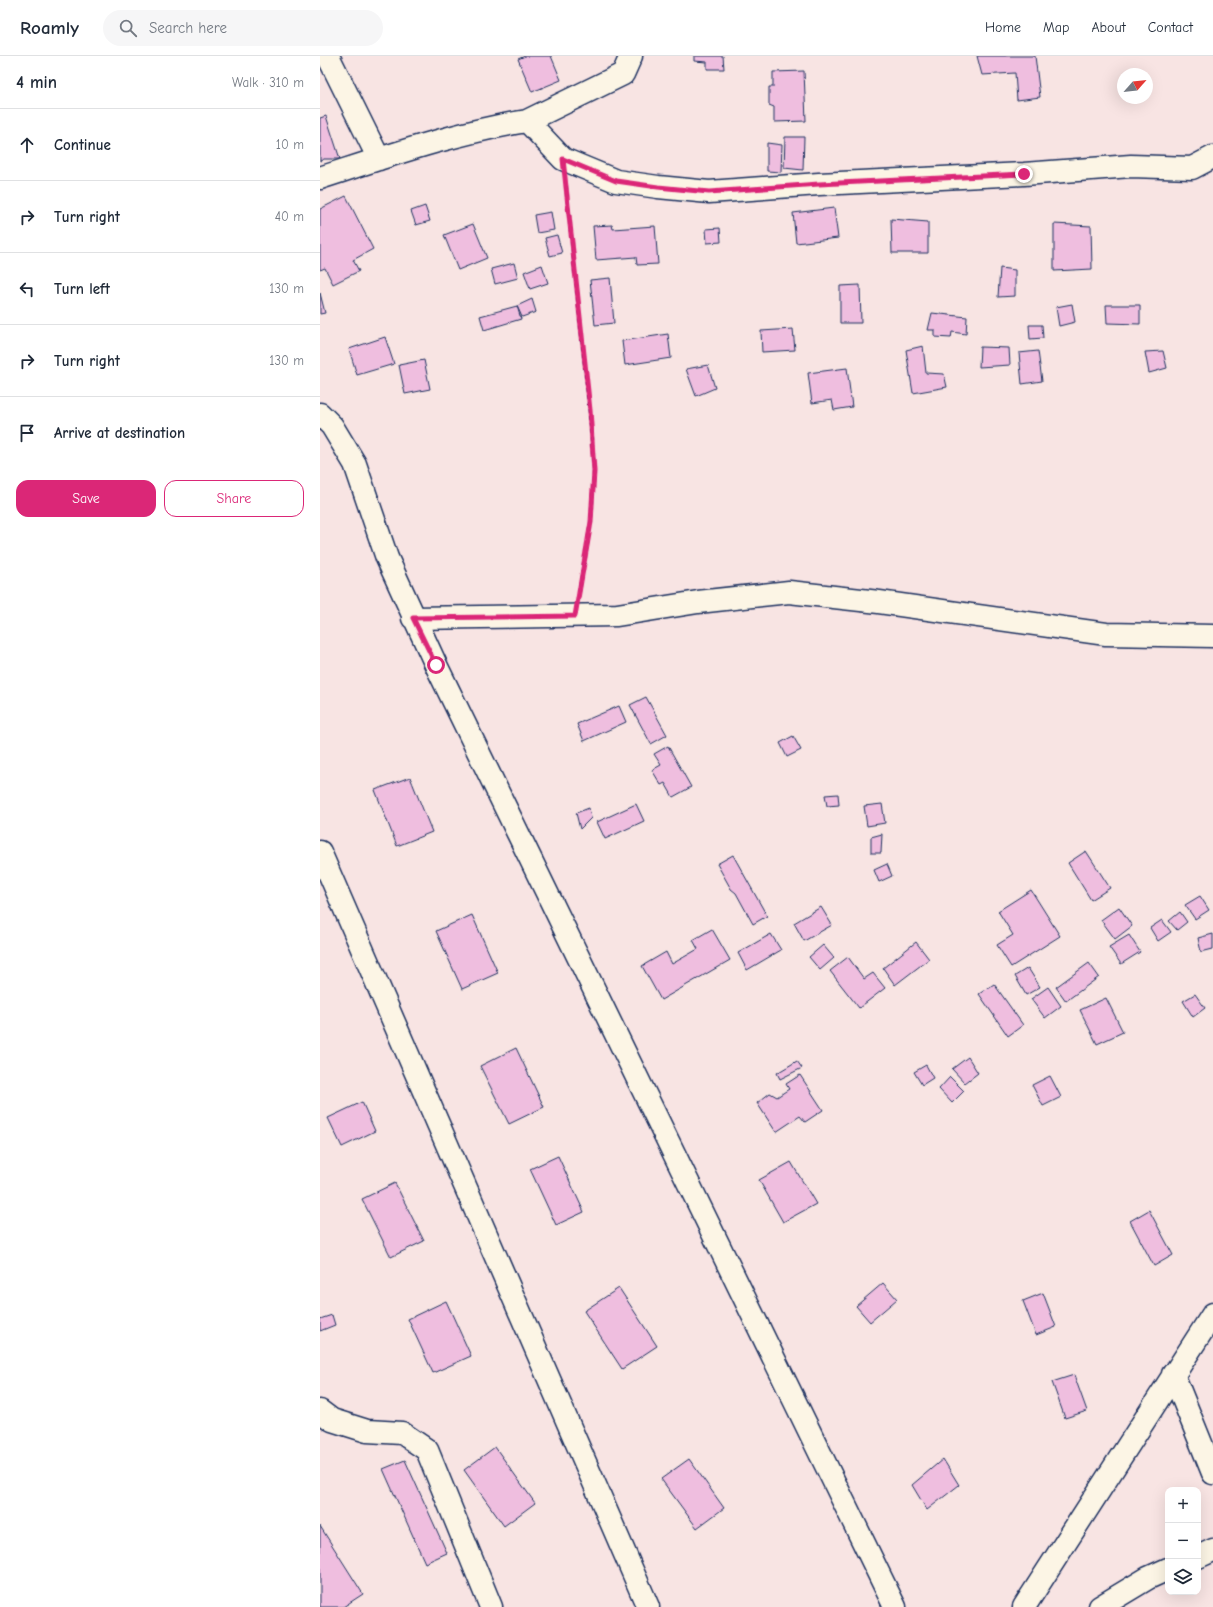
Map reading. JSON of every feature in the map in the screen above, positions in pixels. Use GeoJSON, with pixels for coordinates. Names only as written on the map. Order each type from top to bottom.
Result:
{"type":"FeatureCollection","features":[{"type":"Feature","properties":{"kind":"street"},"geometry":{"type":"LineString","coordinates":[[328,56],[379,158]]}},
{"type":"Feature","properties":{"kind":"street"},"geometry":{"type":"LineString","coordinates":[[320,178],[379,158],[497,126],[528,121],[623,74],[631,56]]}},
{"type":"Feature","properties":{"kind":"street"},"geometry":{"type":"LineString","coordinates":[[528,121],[563,159],[616,181],[709,192],[819,184],[1024,174],[1131,166],[1192,168],[1213,157]]}},
{"type":"Feature","properties":{"kind":"street"},"geometry":{"type":"LineString","coordinates":[[324,424],[356,464],[387,558],[413,618],[895,1607]]}},
{"type":"Feature","properties":{"kind":"street"},"geometry":{"type":"LineString","coordinates":[[413,618],[617,615],[698,602],[789,592],[879,602],[1106,634],[1213,636]]}},
{"type":"Feature","properties":{"kind":"street"},"geometry":{"type":"LineString","coordinates":[[320,852],[648,1607]]}},
{"type":"Feature","properties":{"kind":"street"},"geometry":{"type":"LineString","coordinates":[[1024,1607],[1213,1314]]}},
{"type":"Feature","properties":{"kind":"street"},"geometry":{"type":"LineString","coordinates":[[1173,1374],[1213,1473]]}},
{"type":"Feature","properties":{"kind":"street"},"geometry":{"type":"LineString","coordinates":[[324,1419],[367,1431],[402,1433],[427,1450],[491,1607]]}},
{"type":"Feature","properties":{"kind":"street"},"geometry":{"type":"LineString","coordinates":[[1201,1556],[1213,1550]]}},
{"type":"Feature","properties":{"kind":"street"},"geometry":{"type":"LineString","coordinates":[[1100,1607],[1148,1578],[1165,1570]]}},
{"type":"Feature","properties":{"kind":"path"},"geometry":{"type":"LineString","coordinates":[[563,159],[590,410],[594,471],[591,522],[575,616]]}},
{"type":"Feature","properties":{"kind":"building"},"geometry":{"type":"Polygon","coordinates":[[[525,56],[551,56],[561,80],[532,92],[518,59],[525,56]]]}},
{"type":"Feature","properties":{"kind":"building"},"geometry":{"type":"Polygon","coordinates":[[[694,56],[723,56],[724,69],[707,69],[707,62],[694,61],[694,56]]]}},
{"type":"Feature","properties":{"kind":"building"},"geometry":{"type":"Polygon","coordinates":[[[977,56],[1035,56],[1040,97],[1017,100],[1015,73],[982,75],[977,56]]]}},
{"type":"Feature","properties":{"kind":"building"},"geometry":{"type":"Polygon","coordinates":[[[804,71],[806,121],[774,122],[774,107],[769,105],[769,87],[773,87],[773,72],[804,71]]]}},
{"type":"Feature","properties":{"kind":"building"},"geometry":{"type":"Polygon","coordinates":[[[326,116],[340,159],[324,159],[320,161],[320,118],[326,116]]]}},
{"type":"Feature","properties":{"kind":"building"},"geometry":{"type":"Polygon","coordinates":[[[785,137],[804,137],[803,170],[784,168],[785,137]]]}},
{"type":"Feature","properties":{"kind":"building"},"geometry":{"type":"Polygon","coordinates":[[[767,143],[782,145],[781,172],[767,171],[767,143]]]}},
{"type":"Feature","properties":{"kind":"building"},"geometry":{"type":"Polygon","coordinates":[[[346,196],[373,249],[353,260],[359,271],[333,284],[325,268],[320,270],[320,209],[346,196]]]}},
{"type":"Feature","properties":{"kind":"building"},"geometry":{"type":"Polygon","coordinates":[[[425,206],[430,221],[416,225],[411,211],[425,206]]]}},
{"type":"Feature","properties":{"kind":"building"},"geometry":{"type":"Polygon","coordinates":[[[834,208],[838,238],[796,243],[793,213],[834,208]]]}},
{"type":"Feature","properties":{"kind":"building"},"geometry":{"type":"Polygon","coordinates":[[[551,212],[554,230],[537,233],[534,215],[551,212]]]}},
{"type":"Feature","properties":{"kind":"building"},"geometry":{"type":"Polygon","coordinates":[[[891,219],[928,222],[928,253],[892,253],[891,219]]]}},
{"type":"Feature","properties":{"kind":"building"},"geometry":{"type":"Polygon","coordinates":[[[473,224],[487,258],[458,270],[444,235],[473,224]]]}},
{"type":"Feature","properties":{"kind":"building"},"geometry":{"type":"Polygon","coordinates":[[[1054,224],[1091,226],[1092,269],[1054,271],[1054,224]]]}},
{"type":"Feature","properties":{"kind":"building"},"geometry":{"type":"Polygon","coordinates":[[[612,225],[613,229],[655,226],[658,264],[637,265],[636,257],[596,260],[593,226],[612,225]]]}},
{"type":"Feature","properties":{"kind":"building"},"geometry":{"type":"Polygon","coordinates":[[[720,228],[721,242],[707,243],[706,229],[720,228]]]}},
{"type":"Feature","properties":{"kind":"building"},"geometry":{"type":"Polygon","coordinates":[[[557,235],[562,253],[550,256],[545,238],[557,235]]]}},
{"type":"Feature","properties":{"kind":"building"},"geometry":{"type":"Polygon","coordinates":[[[514,263],[518,278],[495,284],[491,269],[514,263]]]}},
{"type":"Feature","properties":{"kind":"building"},"geometry":{"type":"Polygon","coordinates":[[[542,265],[548,283],[530,289],[524,272],[542,265]]]}},
{"type":"Feature","properties":{"kind":"building"},"geometry":{"type":"Polygon","coordinates":[[[1000,268],[1015,270],[1015,296],[998,297],[1000,268]]]}},
{"type":"Feature","properties":{"kind":"building"},"geometry":{"type":"Polygon","coordinates":[[[610,278],[614,323],[595,325],[590,280],[610,278]]]}},
{"type":"Feature","properties":{"kind":"building"},"geometry":{"type":"Polygon","coordinates":[[[860,285],[861,323],[840,323],[840,286],[860,285]]]}},
{"type":"Feature","properties":{"kind":"building"},"geometry":{"type":"Polygon","coordinates":[[[320,293],[325,313],[320,314],[320,293]]]}},
{"type":"Feature","properties":{"kind":"building"},"geometry":{"type":"Polygon","coordinates":[[[532,299],[536,312],[522,317],[517,306],[532,299]]]}},
{"type":"Feature","properties":{"kind":"building"},"geometry":{"type":"Polygon","coordinates":[[[1072,304],[1075,322],[1059,326],[1056,307],[1072,304]]]}},
{"type":"Feature","properties":{"kind":"building"},"geometry":{"type":"Polygon","coordinates":[[[1106,305],[1140,305],[1140,324],[1107,323],[1106,305]]]}},
{"type":"Feature","properties":{"kind":"building"},"geometry":{"type":"Polygon","coordinates":[[[517,306],[521,319],[484,330],[480,316],[517,306]]]}},
{"type":"Feature","properties":{"kind":"building"},"geometry":{"type":"Polygon","coordinates":[[[932,313],[967,317],[966,334],[952,332],[951,338],[935,337],[935,330],[928,330],[932,313]]]}},
{"type":"Feature","properties":{"kind":"building"},"geometry":{"type":"Polygon","coordinates":[[[1029,325],[1042,325],[1043,338],[1030,339],[1029,325]]]}},
{"type":"Feature","properties":{"kind":"building"},"geometry":{"type":"Polygon","coordinates":[[[793,329],[795,350],[762,352],[761,331],[793,329]]]}},
{"type":"Feature","properties":{"kind":"building"},"geometry":{"type":"Polygon","coordinates":[[[668,334],[671,358],[625,365],[622,341],[668,334]]]}},
{"type":"Feature","properties":{"kind":"building"},"geometry":{"type":"Polygon","coordinates":[[[385,337],[394,364],[357,375],[349,349],[385,337]]]}},
{"type":"Feature","properties":{"kind":"building"},"geometry":{"type":"Polygon","coordinates":[[[923,346],[926,373],[944,374],[947,387],[913,393],[906,350],[923,346]]]}},
{"type":"Feature","properties":{"kind":"building"},"geometry":{"type":"Polygon","coordinates":[[[980,347],[1009,348],[1010,365],[979,367],[980,347]]]}},
{"type":"Feature","properties":{"kind":"building"},"geometry":{"type":"Polygon","coordinates":[[[1038,351],[1042,381],[1022,384],[1019,353],[1038,351]]]}},
{"type":"Feature","properties":{"kind":"building"},"geometry":{"type":"Polygon","coordinates":[[[1163,351],[1167,368],[1149,373],[1145,352],[1163,351]]]}},
{"type":"Feature","properties":{"kind":"building"},"geometry":{"type":"Polygon","coordinates":[[[424,360],[430,389],[405,394],[399,365],[424,360]]]}},
{"type":"Feature","properties":{"kind":"building"},"geometry":{"type":"Polygon","coordinates":[[[708,365],[715,388],[696,396],[686,369],[708,365]]]}},
{"type":"Feature","properties":{"kind":"building"},"geometry":{"type":"Polygon","coordinates":[[[847,368],[852,407],[834,410],[832,400],[812,403],[808,373],[847,368]]]}},
{"type":"Feature","properties":{"kind":"building"},"geometry":{"type":"Polygon","coordinates":[[[646,697],[667,735],[651,744],[630,705],[646,697]]]}},
{"type":"Feature","properties":{"kind":"building"},"geometry":{"type":"Polygon","coordinates":[[[619,706],[626,722],[584,741],[577,724],[619,706]]]}},
{"type":"Feature","properties":{"kind":"building"},"geometry":{"type":"Polygon","coordinates":[[[793,736],[801,750],[787,757],[780,743],[793,736]]]}},
{"type":"Feature","properties":{"kind":"building"},"geometry":{"type":"Polygon","coordinates":[[[668,746],[691,787],[673,797],[665,783],[661,785],[652,770],[661,765],[654,754],[668,746]]]}},
{"type":"Feature","properties":{"kind":"building"},"geometry":{"type":"Polygon","coordinates":[[[410,777],[432,832],[397,846],[375,790],[410,777]]]}},
{"type":"Feature","properties":{"kind":"building"},"geometry":{"type":"Polygon","coordinates":[[[838,794],[839,805],[827,806],[825,795],[838,794]]]}},
{"type":"Feature","properties":{"kind":"building"},"geometry":{"type":"Polygon","coordinates":[[[636,804],[644,821],[605,839],[597,822],[636,804]]]}},
{"type":"Feature","properties":{"kind":"building"},"geometry":{"type":"Polygon","coordinates":[[[882,804],[885,823],[867,826],[864,806],[882,804]]]}},
{"type":"Feature","properties":{"kind":"building"},"geometry":{"type":"Polygon","coordinates":[[[589,808],[591,818],[580,829],[576,813],[589,808]]]}},
{"type":"Feature","properties":{"kind":"building"},"geometry":{"type":"Polygon","coordinates":[[[882,834],[881,853],[871,853],[871,837],[882,834]]]}},
{"type":"Feature","properties":{"kind":"building"},"geometry":{"type":"Polygon","coordinates":[[[1086,851],[1110,888],[1091,900],[1068,863],[1086,851]]]}},
{"type":"Feature","properties":{"kind":"building"},"geometry":{"type":"Polygon","coordinates":[[[733,855],[767,916],[753,924],[736,893],[731,889],[717,864],[733,855]]]}},
{"type":"Feature","properties":{"kind":"building"},"geometry":{"type":"Polygon","coordinates":[[[887,864],[892,876],[879,882],[874,870],[887,864]]]}},
{"type":"Feature","properties":{"kind":"building"},"geometry":{"type":"Polygon","coordinates":[[[1031,890],[1060,936],[1011,967],[997,945],[1013,935],[998,911],[1031,890]]]}},
{"type":"Feature","properties":{"kind":"building"},"geometry":{"type":"Polygon","coordinates":[[[1200,896],[1209,910],[1195,919],[1185,905],[1200,896]]]}},
{"type":"Feature","properties":{"kind":"building"},"geometry":{"type":"Polygon","coordinates":[[[821,907],[832,925],[804,941],[794,923],[821,907]]]}},
{"type":"Feature","properties":{"kind":"building"},"geometry":{"type":"Polygon","coordinates":[[[1119,907],[1132,926],[1115,939],[1101,920],[1119,907]]]}},
{"type":"Feature","properties":{"kind":"building"},"geometry":{"type":"Polygon","coordinates":[[[1180,912],[1187,922],[1177,930],[1169,921],[1180,912]]]}},
{"type":"Feature","properties":{"kind":"building"},"geometry":{"type":"Polygon","coordinates":[[[472,915],[498,973],[462,989],[436,931],[472,915]]]}},
{"type":"Feature","properties":{"kind":"building"},"geometry":{"type":"Polygon","coordinates":[[[1162,920],[1171,932],[1158,941],[1150,928],[1162,920]]]}},
{"type":"Feature","properties":{"kind":"building"},"geometry":{"type":"Polygon","coordinates":[[[712,929],[730,960],[661,1000],[642,966],[666,952],[672,964],[698,949],[693,940],[712,929]]]}},
{"type":"Feature","properties":{"kind":"building"},"geometry":{"type":"Polygon","coordinates":[[[771,934],[781,950],[747,970],[738,953],[771,934]]]}},
{"type":"Feature","properties":{"kind":"building"},"geometry":{"type":"Polygon","coordinates":[[[1213,934],[1213,949],[1201,952],[1198,938],[1213,934]]]}},
{"type":"Feature","properties":{"kind":"building"},"geometry":{"type":"Polygon","coordinates":[[[1129,935],[1140,952],[1121,964],[1109,947],[1129,935]]]}},
{"type":"Feature","properties":{"kind":"building"},"geometry":{"type":"Polygon","coordinates":[[[916,942],[929,959],[895,985],[883,968],[916,942]]]}},
{"type":"Feature","properties":{"kind":"building"},"geometry":{"type":"Polygon","coordinates":[[[823,945],[834,958],[820,970],[809,957],[823,945]]]}},
{"type":"Feature","properties":{"kind":"building"},"geometry":{"type":"Polygon","coordinates":[[[848,957],[864,979],[873,973],[885,988],[859,1008],[830,971],[848,957]]]}},
{"type":"Feature","properties":{"kind":"building"},"geometry":{"type":"Polygon","coordinates":[[[1089,963],[1099,977],[1066,1001],[1056,987],[1089,963]]]}},
{"type":"Feature","properties":{"kind":"building"},"geometry":{"type":"Polygon","coordinates":[[[1028,968],[1040,987],[1026,995],[1015,976],[1028,968]]]}},
{"type":"Feature","properties":{"kind":"building"},"geometry":{"type":"Polygon","coordinates":[[[994,984],[1023,1025],[1008,1036],[979,994],[994,984]]]}},
{"type":"Feature","properties":{"kind":"building"},"geometry":{"type":"Polygon","coordinates":[[[1048,987],[1061,1006],[1045,1018],[1031,999],[1048,987]]]}},
{"type":"Feature","properties":{"kind":"building"},"geometry":{"type":"Polygon","coordinates":[[[1195,994],[1205,1008],[1193,1017],[1183,1001],[1195,994]]]}},
{"type":"Feature","properties":{"kind":"building"},"geometry":{"type":"Polygon","coordinates":[[[1106,998],[1123,1032],[1097,1044],[1080,1010],[1106,998]]]}},
{"type":"Feature","properties":{"kind":"building"},"geometry":{"type":"Polygon","coordinates":[[[516,1048],[544,1107],[509,1124],[480,1066],[516,1048]]]}},
{"type":"Feature","properties":{"kind":"building"},"geometry":{"type":"Polygon","coordinates":[[[968,1057],[978,1073],[965,1083],[952,1069],[968,1057]]]}},
{"type":"Feature","properties":{"kind":"building"},"geometry":{"type":"Polygon","coordinates":[[[797,1061],[802,1068],[780,1079],[777,1073],[797,1061]]]}},
{"type":"Feature","properties":{"kind":"building"},"geometry":{"type":"Polygon","coordinates":[[[926,1065],[933,1078],[922,1085],[914,1072],[926,1065]]]}},
{"type":"Feature","properties":{"kind":"building"},"geometry":{"type":"Polygon","coordinates":[[[800,1075],[823,1110],[805,1122],[800,1116],[776,1132],[757,1103],[770,1093],[777,1097],[789,1089],[786,1084],[800,1075]]]}},
{"type":"Feature","properties":{"kind":"building"},"geometry":{"type":"Polygon","coordinates":[[[1050,1076],[1061,1097],[1043,1106],[1032,1085],[1050,1076]]]}},
{"type":"Feature","properties":{"kind":"building"},"geometry":{"type":"Polygon","coordinates":[[[950,1077],[964,1091],[952,1103],[939,1089],[950,1077]]]}},
{"type":"Feature","properties":{"kind":"building"},"geometry":{"type":"Polygon","coordinates":[[[362,1102],[375,1131],[342,1147],[328,1118],[362,1102]]]}},
{"type":"Feature","properties":{"kind":"building"},"geometry":{"type":"Polygon","coordinates":[[[558,1156],[584,1212],[556,1225],[530,1169],[558,1156]]]}},
{"type":"Feature","properties":{"kind":"building"},"geometry":{"type":"Polygon","coordinates":[[[791,1162],[816,1204],[783,1222],[759,1180],[791,1162]]]}},
{"type":"Feature","properties":{"kind":"building"},"geometry":{"type":"Polygon","coordinates":[[[395,1183],[424,1241],[391,1257],[362,1199],[395,1183]]]}},
{"type":"Feature","properties":{"kind":"building"},"geometry":{"type":"Polygon","coordinates":[[[1149,1210],[1173,1255],[1154,1266],[1130,1221],[1149,1210]]]}},
{"type":"Feature","properties":{"kind":"building"},"geometry":{"type":"Polygon","coordinates":[[[883,1283],[897,1299],[870,1322],[856,1306],[883,1283]]]}},
{"type":"Feature","properties":{"kind":"building"},"geometry":{"type":"Polygon","coordinates":[[[619,1288],[657,1346],[622,1369],[584,1311],[619,1288]]]}},
{"type":"Feature","properties":{"kind":"building"},"geometry":{"type":"Polygon","coordinates":[[[1043,1293],[1056,1327],[1036,1335],[1023,1301],[1043,1293]]]}},
{"type":"Feature","properties":{"kind":"building"},"geometry":{"type":"Polygon","coordinates":[[[446,1301],[471,1356],[433,1373],[408,1319],[446,1301]]]}},
{"type":"Feature","properties":{"kind":"building"},"geometry":{"type":"Polygon","coordinates":[[[332,1315],[335,1325],[320,1331],[320,1319],[332,1315]]]}},
{"type":"Feature","properties":{"kind":"building"},"geometry":{"type":"Polygon","coordinates":[[[1074,1375],[1087,1411],[1065,1418],[1052,1382],[1074,1375]]]}},
{"type":"Feature","properties":{"kind":"building"},"geometry":{"type":"Polygon","coordinates":[[[495,1447],[535,1503],[504,1526],[464,1470],[495,1447]]]}},
{"type":"Feature","properties":{"kind":"building"},"geometry":{"type":"Polygon","coordinates":[[[689,1459],[724,1508],[697,1528],[661,1479],[689,1459]]]}},
{"type":"Feature","properties":{"kind":"building"},"geometry":{"type":"Polygon","coordinates":[[[943,1459],[959,1485],[927,1510],[912,1485],[943,1459]]]}},
{"type":"Feature","properties":{"kind":"building"},"geometry":{"type":"Polygon","coordinates":[[[405,1460],[447,1553],[425,1563],[383,1469],[405,1460]]]}},
{"type":"Feature","properties":{"kind":"building"},"geometry":{"type":"Polygon","coordinates":[[[320,1526],[363,1594],[343,1607],[320,1607],[320,1526]]]}},
{"type":"Feature","properties":{"kind":"route"},"geometry":{"type":"LineString","coordinates":[[436,665],[413,618],[575,616],[591,522],[594,471],[590,410],[563,159],[616,181],[709,192],[819,184],[1024,174]]}}]}
